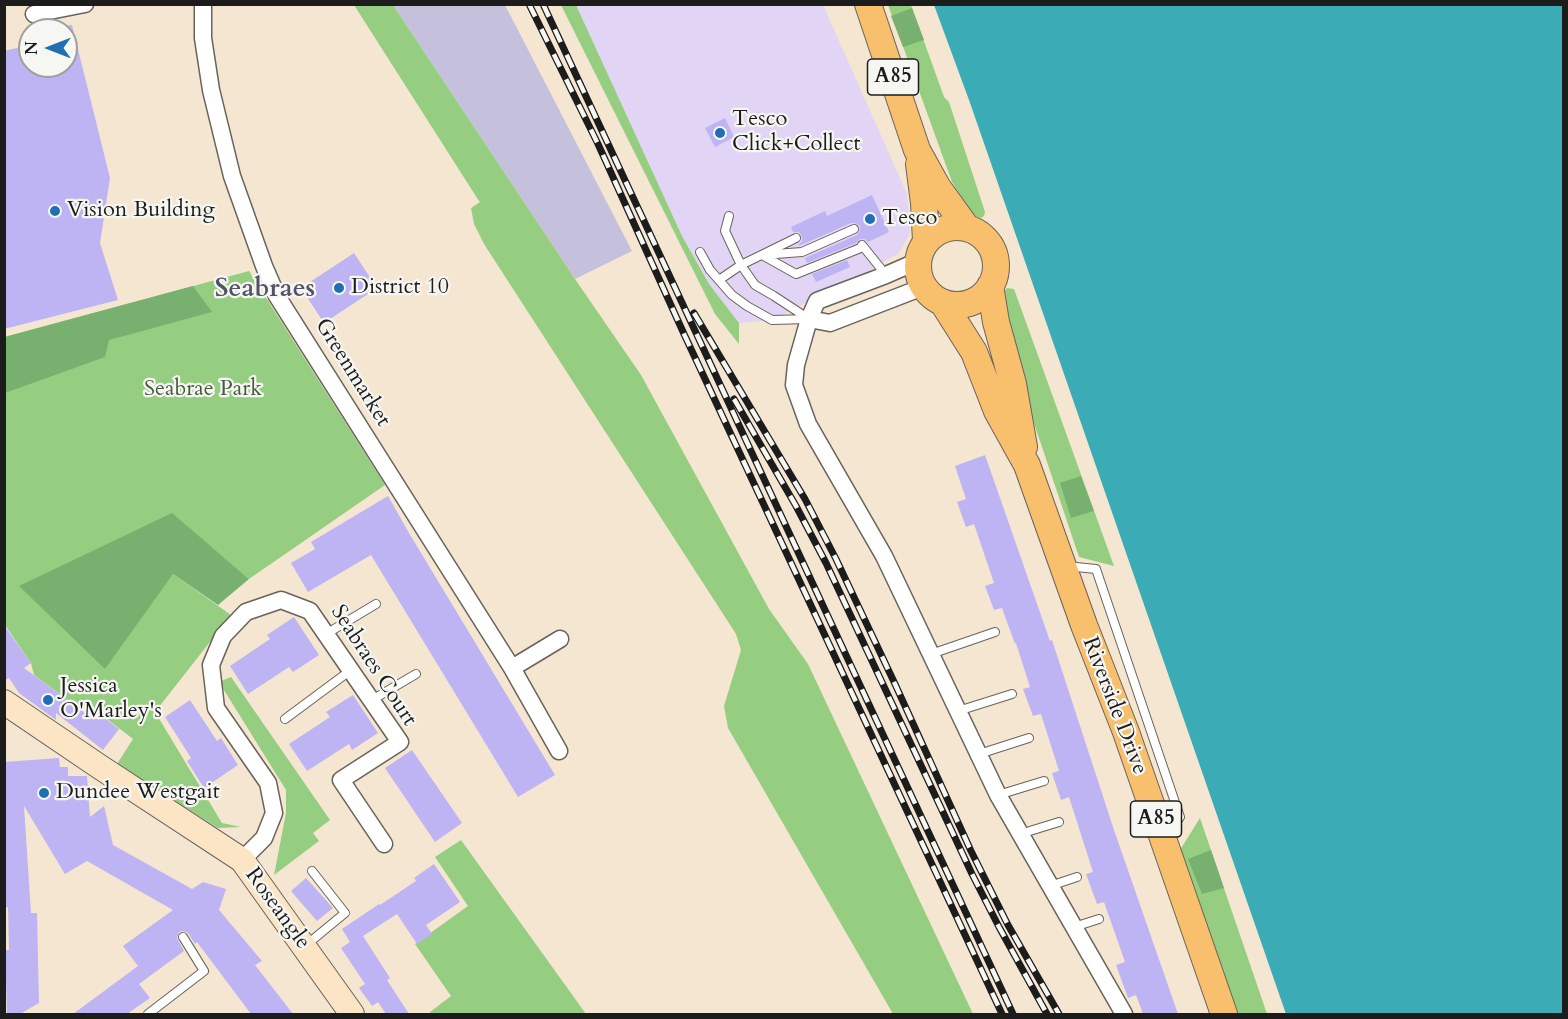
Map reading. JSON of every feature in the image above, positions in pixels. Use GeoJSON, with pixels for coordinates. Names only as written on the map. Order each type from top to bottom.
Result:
{"type":"FeatureCollection","features":[{"type":"Feature","properties":{"kind":"main road","name":"Riverside Drive"},"geometry":{"type":"LineString","coordinates":[[868,4],[917,150],[938,188],[967,228],[983,237],[993,252],[996,262],[990,286],[996,321],[1013,384],[1027,465]]}},
{"type":"Feature","properties":{"kind":"main road","name":"Riverside Drive"},"geometry":{"type":"LineString","coordinates":[[917,150],[924,203],[919,279],[931,296],[943,303],[974,352],[997,411],[1027,465],[1084,625],[1126,732],[1224,1014]]}},
{"type":"Feature","properties":{"kind":"main road"},"geometry":{"type":"LineString","coordinates":[[922,251],[939,231],[947,228],[967,228]]}},
{"type":"Feature","properties":{"kind":"main road"},"geometry":{"type":"LineString","coordinates":[[943,303],[956,305],[969,303],[977,300],[990,286]]}},
{"type":"Feature","properties":{"kind":"street"},"geometry":{"type":"LineString","coordinates":[[34,14],[85,4]]}},
{"type":"Feature","properties":{"kind":"street","name":"Greenmarket"},"geometry":{"type":"LineString","coordinates":[[203,4],[204,38],[211,90],[232,176],[264,267],[277,296],[512,668],[559,751]]}},
{"type":"Feature","properties":{"kind":"street"},"geometry":{"type":"LineString","coordinates":[[922,251],[886,275],[818,301],[809,319],[796,365],[794,385],[808,424],[884,556],[998,795],[1124,1014]]}},
{"type":"Feature","properties":{"kind":"street"},"geometry":{"type":"LineString","coordinates":[[809,319],[830,323],[923,287]]}},
{"type":"Feature","properties":{"kind":"street","name":"Seabraes Court"},"geometry":{"type":"LineString","coordinates":[[242,860],[264,838],[274,813],[268,783],[216,708],[211,665],[223,636],[246,612],[281,600],[310,611],[400,742],[342,780],[384,844]]}},
{"type":"Feature","properties":{"kind":"street"},"geometry":{"type":"LineString","coordinates":[[512,668],[560,639]]}},
{"type":"Feature","properties":{"kind":"street","name":"Roseangle"},"geometry":{"type":"LineString","coordinates":[[4,702],[242,860],[352,1014]]}},
{"type":"Feature","properties":{"kind":"lane"},"geometry":{"type":"LineString","coordinates":[[729,216],[725,231],[741,265],[755,285],[809,319]]}},
{"type":"Feature","properties":{"kind":"lane"},"geometry":{"type":"LineString","coordinates":[[762,255],[802,252],[854,229]]}},
{"type":"Feature","properties":{"kind":"lane"},"geometry":{"type":"LineString","coordinates":[[719,280],[741,265],[796,238]]}},
{"type":"Feature","properties":{"kind":"lane"},"geometry":{"type":"LineString","coordinates":[[762,255],[796,274],[863,246],[886,275]]}},
{"type":"Feature","properties":{"kind":"lane"},"geometry":{"type":"LineString","coordinates":[[700,252],[732,295],[747,306],[772,320],[809,319]]}},
{"type":"Feature","properties":{"kind":"lane"},"geometry":{"type":"LineString","coordinates":[[1064,566],[1096,569],[1180,817],[1163,840]]}},
{"type":"Feature","properties":{"kind":"lane"},"geometry":{"type":"LineString","coordinates":[[326,634],[376,604]]}},
{"type":"Feature","properties":{"kind":"lane"},"geometry":{"type":"LineString","coordinates":[[931,654],[995,632]]}},
{"type":"Feature","properties":{"kind":"lane"},"geometry":{"type":"LineString","coordinates":[[285,720],[351,670]]}},
{"type":"Feature","properties":{"kind":"lane"},"geometry":{"type":"LineString","coordinates":[[372,699],[416,674]]}},
{"type":"Feature","properties":{"kind":"lane"},"geometry":{"type":"LineString","coordinates":[[958,711],[1012,694]]}},
{"type":"Feature","properties":{"kind":"lane"},"geometry":{"type":"LineString","coordinates":[[979,754],[1029,738]]}},
{"type":"Feature","properties":{"kind":"lane"},"geometry":{"type":"LineString","coordinates":[[998,795],[1044,781]]}},
{"type":"Feature","properties":{"kind":"lane"},"geometry":{"type":"LineString","coordinates":[[1020,834],[1059,822]]}},
{"type":"Feature","properties":{"kind":"lane"},"geometry":{"type":"LineString","coordinates":[[304,947],[345,913],[312,871]]}},
{"type":"Feature","properties":{"kind":"lane"},"geometry":{"type":"LineString","coordinates":[[1050,886],[1077,878]]}},
{"type":"Feature","properties":{"kind":"lane"},"geometry":{"type":"LineString","coordinates":[[1073,927],[1099,919]]}},
{"type":"Feature","properties":{"kind":"lane"},"geometry":{"type":"LineString","coordinates":[[148,1014],[204,971],[183,937]]}},
{"type":"Feature","properties":{"kind":"shaded area"},"geometry":{"type":"Polygon","coordinates":[[[393,5],[505,5],[632,251],[575,279],[393,5]]]}},
{"type":"Feature","properties":{"kind":"shaded area"},"geometry":{"type":"Polygon","coordinates":[[[576,5],[823,5],[907,194],[910,233],[899,253],[865,273],[772,320],[739,323],[709,284],[682,236],[576,5]]]}},
{"type":"Feature","properties":{"kind":"green space"},"geometry":{"type":"Polygon","coordinates":[[[354,5],[393,5],[641,375],[769,609],[808,664],[973,1014],[893,1014],[728,728],[724,706],[741,650],[736,634],[484,244],[474,224],[471,208],[480,202],[354,5]]]}},
{"type":"Feature","properties":{"kind":"green space"},"geometry":{"type":"Polygon","coordinates":[[[561,5],[576,5],[682,236],[709,284],[739,323],[739,344],[715,314],[561,5]]]}},
{"type":"Feature","properties":{"kind":"green space"},"geometry":{"type":"Polygon","coordinates":[[[888,5],[911,5],[944,97],[949,102],[985,212],[981,218],[969,210],[952,182],[888,5]]]}},
{"type":"Feature","properties":{"kind":"green space"},"geometry":{"type":"Polygon","coordinates":[[[912,8],[924,40],[903,47],[891,16],[912,8]]]}},
{"type":"Feature","properties":{"kind":"green space","name":"Seabrae Park"},"geometry":{"type":"Polygon","coordinates":[[[249,271],[385,485],[249,579],[172,514],[173,574],[231,615],[155,712],[222,823],[241,827],[218,828],[117,764],[133,739],[90,706],[76,706],[34,675],[31,663],[5,625],[4,337],[249,271]]]}},
{"type":"Feature","properties":{"kind":"green space"},"geometry":{"type":"Polygon","coordinates":[[[193,286],[212,312],[109,340],[105,357],[5,393],[5,337],[193,286]]]}},
{"type":"Feature","properties":{"kind":"green space"},"geometry":{"type":"Polygon","coordinates":[[[1007,288],[1014,289],[1114,566],[1079,557],[1007,343],[1003,293],[1007,288]]]}},
{"type":"Feature","properties":{"kind":"green space"},"geometry":{"type":"Polygon","coordinates":[[[1081,476],[1094,511],[1071,518],[1060,483],[1081,476]]]}},
{"type":"Feature","properties":{"kind":"green space"},"geometry":{"type":"Polygon","coordinates":[[[172,513],[249,579],[218,605],[173,574],[105,669],[19,586],[172,513]]]}},
{"type":"Feature","properties":{"kind":"green space"},"geometry":{"type":"Polygon","coordinates":[[[231,677],[330,820],[313,833],[319,841],[274,875],[286,813],[286,790],[219,682],[231,677]]]}},
{"type":"Feature","properties":{"kind":"green space"},"geometry":{"type":"Polygon","coordinates":[[[1200,818],[1267,1014],[1236,1014],[1180,850],[1200,818]]]}},
{"type":"Feature","properties":{"kind":"green space"},"geometry":{"type":"Polygon","coordinates":[[[461,840],[586,1014],[431,1014],[430,1012],[451,996],[415,944],[468,906],[435,857],[461,840]]]}},
{"type":"Feature","properties":{"kind":"green space"},"geometry":{"type":"Polygon","coordinates":[[[1211,850],[1224,888],[1202,894],[1188,859],[1211,850]]]}},
{"type":"Feature","properties":{"kind":"water"},"geometry":{"type":"Polygon","coordinates":[[[934,5],[1563,5],[1563,1014],[1286,1014],[934,5]]]}},
{"type":"Feature","properties":{"kind":"building","name":"Vision Building"},"geometry":{"type":"Polygon","coordinates":[[[18,48],[18,78],[78,78],[78,49],[110,178],[100,243],[118,300],[4,329],[4,51],[18,48]]]}},
{"type":"Feature","properties":{"kind":"building","name":"Tesco Click+Collect"},"geometry":{"type":"Polygon","coordinates":[[[725,118],[734,137],[715,147],[705,128],[725,118]]]}},
{"type":"Feature","properties":{"kind":"building"},"geometry":{"type":"Polygon","coordinates":[[[872,195],[889,232],[868,242],[860,239],[856,243],[807,263],[805,258],[857,235],[860,226],[851,223],[799,246],[802,236],[799,232],[793,232],[791,227],[825,211],[827,216],[872,195]]]}},
{"type":"Feature","properties":{"kind":"building","name":"District 10"},"geometry":{"type":"Polygon","coordinates":[[[354,253],[377,288],[324,323],[301,288],[354,253]]]}},
{"type":"Feature","properties":{"kind":"building"},"geometry":{"type":"Polygon","coordinates":[[[847,260],[850,267],[816,282],[812,274],[847,260]]]}},
{"type":"Feature","properties":{"kind":"building"},"geometry":{"type":"Polygon","coordinates":[[[985,455],[1050,641],[1052,640],[1114,830],[1178,1014],[1143,1014],[1136,995],[1128,998],[1116,965],[1125,962],[1104,902],[1097,904],[1086,874],[1093,872],[1069,797],[1061,800],[1052,773],[1059,771],[1041,714],[1033,716],[1023,689],[1030,687],[1016,643],[1002,608],[994,610],[985,586],[994,583],[974,524],[966,527],[957,502],[966,499],[955,466],[985,455]]]}},
{"type":"Feature","properties":{"kind":"building"},"geometry":{"type":"Polygon","coordinates":[[[388,496],[555,775],[518,797],[371,555],[308,592],[291,563],[315,549],[311,542],[388,496]]]}},
{"type":"Feature","properties":{"kind":"building"},"geometry":{"type":"Polygon","coordinates":[[[294,617],[319,655],[293,672],[289,667],[248,694],[230,666],[270,639],[267,635],[294,617]]]}},
{"type":"Feature","properties":{"kind":"building"},"geometry":{"type":"Polygon","coordinates":[[[4,625],[31,663],[24,668],[84,712],[89,706],[119,729],[103,750],[56,713],[56,720],[19,693],[9,678],[4,681],[4,625]]]}},
{"type":"Feature","properties":{"kind":"building"},"geometry":{"type":"Polygon","coordinates":[[[353,695],[378,733],[352,750],[349,744],[307,771],[289,744],[330,717],[326,712],[353,695]]]}},
{"type":"Feature","properties":{"kind":"building"},"geometry":{"type":"Polygon","coordinates":[[[190,700],[217,741],[221,738],[238,765],[204,788],[187,761],[191,758],[165,717],[190,700]]]}},
{"type":"Feature","properties":{"kind":"building"},"geometry":{"type":"Polygon","coordinates":[[[412,750],[462,823],[435,842],[385,768],[412,750]]]}},
{"type":"Feature","properties":{"kind":"building"},"geometry":{"type":"Polygon","coordinates":[[[59,758],[60,767],[68,767],[68,776],[87,776],[90,817],[104,806],[113,845],[192,889],[203,882],[226,889],[219,910],[262,961],[255,965],[293,1014],[251,1014],[197,942],[195,944],[188,933],[183,931],[179,932],[177,938],[184,951],[139,984],[150,998],[127,1014],[73,1014],[138,966],[123,946],[173,910],[87,861],[65,874],[24,806],[31,913],[37,913],[39,1003],[20,1014],[7,1014],[5,950],[9,950],[8,907],[4,908],[4,762],[59,758]]]}},
{"type":"Feature","properties":{"kind":"building"},"geometry":{"type":"Polygon","coordinates":[[[434,864],[460,902],[426,925],[432,934],[417,944],[397,914],[363,936],[390,978],[387,980],[409,1014],[386,1014],[378,1002],[372,1006],[359,988],[365,984],[341,948],[350,942],[342,929],[416,881],[414,878],[434,864]]]}},
{"type":"Feature","properties":{"kind":"building"},"geometry":{"type":"Polygon","coordinates":[[[306,878],[333,908],[317,921],[291,891],[306,878]]]}},
{"type":"Feature","properties":{"kind":"railway"},"geometry":{"type":"LineString","coordinates":[[529,4],[598,144],[684,334],[1002,1014]]}},
{"type":"Feature","properties":{"kind":"railway"},"geometry":{"type":"LineString","coordinates":[[543,4],[1013,1014]]}},
{"type":"Feature","properties":{"kind":"railway"},"geometry":{"type":"LineString","coordinates":[[694,313],[805,499],[895,684],[971,851],[1008,925],[1059,1014]]}},
{"type":"Feature","properties":{"kind":"railway"},"geometry":{"type":"LineString","coordinates":[[734,399],[826,563],[972,874],[1047,1014]]}},
{"type":"Feature","properties":{"kind":"place","name":"Tesco Click+Collect"},"geometry":{"type":"Point","coordinates":[720,133]}},
{"type":"Feature","properties":{"kind":"place","name":"Vision Building"},"geometry":{"type":"Point","coordinates":[55,211]}},
{"type":"Feature","properties":{"kind":"place","name":"Tesco"},"geometry":{"type":"Point","coordinates":[870,219]}},
{"type":"Feature","properties":{"kind":"place","name":"District 10"},"geometry":{"type":"Point","coordinates":[339,288]}},
{"type":"Feature","properties":{"kind":"place","name":"Jessica O'Marley's"},"geometry":{"type":"Point","coordinates":[48,700]}},
{"type":"Feature","properties":{"kind":"place","name":"Dundee Westgait"},"geometry":{"type":"Point","coordinates":[44,793]}},
{"type":"Feature","properties":{"kind":"district","name":"Seabraes"},"geometry":{"type":"Point","coordinates":[265,290]}}]}
